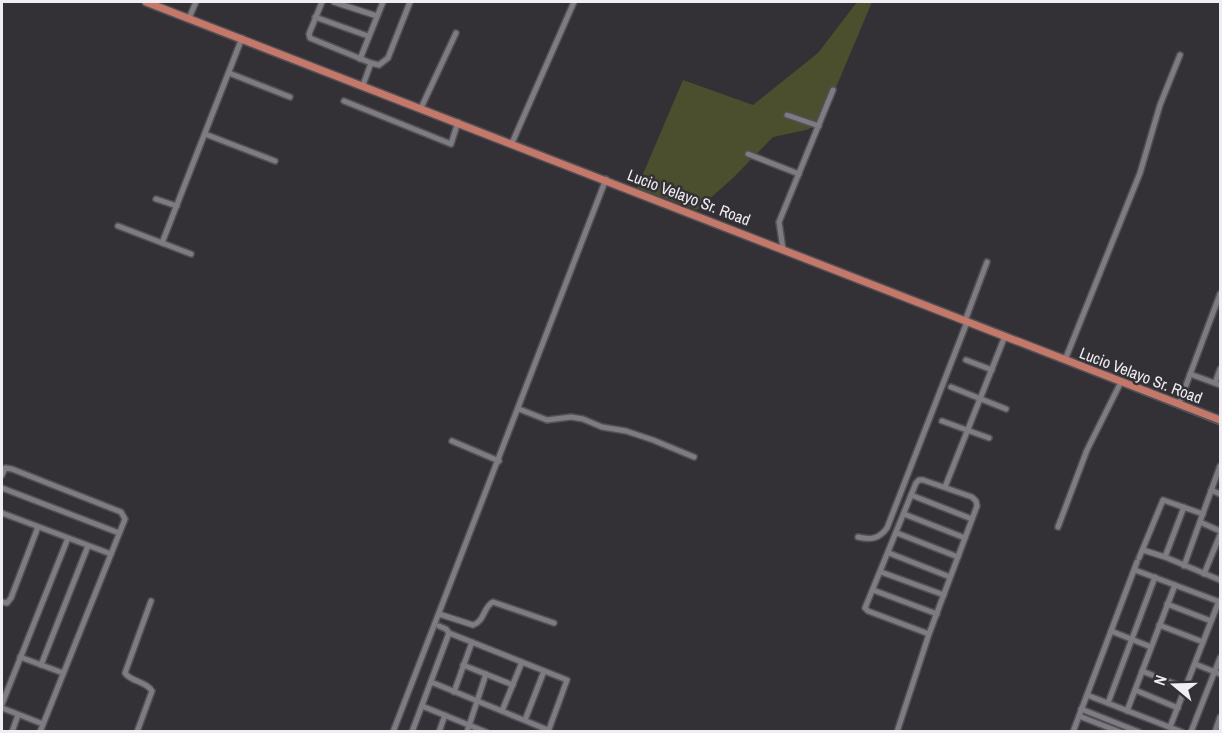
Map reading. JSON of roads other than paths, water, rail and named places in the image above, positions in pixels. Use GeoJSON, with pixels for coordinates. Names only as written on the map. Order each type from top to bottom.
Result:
{"type":"FeatureCollection","features":[{"type":"Feature","properties":{"kind":"main road","name":"Lucio Velayo Sr. Road"},"geometry":{"type":"LineString","coordinates":[[146,2],[606,179],[1004,338],[1221,420]]}},
{"type":"Feature","properties":{"kind":"street"},"geometry":{"type":"LineString","coordinates":[[189,18],[196,2]]}},
{"type":"Feature","properties":{"kind":"street"},"geometry":{"type":"LineString","coordinates":[[322,2],[309,34],[310,38],[379,65],[388,58],[407,2]]}},
{"type":"Feature","properties":{"kind":"street"},"geometry":{"type":"LineString","coordinates":[[334,2],[377,16]]}},
{"type":"Feature","properties":{"kind":"street"},"geometry":{"type":"LineString","coordinates":[[360,59],[383,2]]}},
{"type":"Feature","properties":{"kind":"street"},"geometry":{"type":"LineString","coordinates":[[512,143],[574,2]]}},
{"type":"Feature","properties":{"kind":"street"},"geometry":{"type":"LineString","coordinates":[[315,17],[368,36]]}},
{"type":"Feature","properties":{"kind":"street"},"geometry":{"type":"LineString","coordinates":[[421,108],[456,33]]}},
{"type":"Feature","properties":{"kind":"street"},"geometry":{"type":"LineString","coordinates":[[162,243],[242,38]]}},
{"type":"Feature","properties":{"kind":"street"},"geometry":{"type":"LineString","coordinates":[[1065,360],[1140,173],[1158,113],[1180,55]]}},
{"type":"Feature","properties":{"kind":"street"},"geometry":{"type":"LineString","coordinates":[[363,85],[371,63]]}},
{"type":"Feature","properties":{"kind":"street"},"geometry":{"type":"LineString","coordinates":[[229,73],[290,98]]}},
{"type":"Feature","properties":{"kind":"street"},"geometry":{"type":"LineString","coordinates":[[783,249],[779,222],[833,90]]}},
{"type":"Feature","properties":{"kind":"street"},"geometry":{"type":"LineString","coordinates":[[344,101],[452,144],[459,122]]}},
{"type":"Feature","properties":{"kind":"street"},"geometry":{"type":"LineString","coordinates":[[788,115],[819,126]]}},
{"type":"Feature","properties":{"kind":"street"},"geometry":{"type":"LineString","coordinates":[[205,134],[275,161]]}},
{"type":"Feature","properties":{"kind":"street"},"geometry":{"type":"LineString","coordinates":[[748,154],[799,174]]}},
{"type":"Feature","properties":{"kind":"street"},"geometry":{"type":"LineString","coordinates":[[393,732],[606,179]]}},
{"type":"Feature","properties":{"kind":"street"},"geometry":{"type":"LineString","coordinates":[[156,199],[177,206]]}},
{"type":"Feature","properties":{"kind":"street"},"geometry":{"type":"LineString","coordinates":[[118,226],[191,254]]}},
{"type":"Feature","properties":{"kind":"street"},"geometry":{"type":"LineString","coordinates":[[858,537],[873,539],[887,528],[966,323],[987,262]]}},
{"type":"Feature","properties":{"kind":"street"},"geometry":{"type":"LineString","coordinates":[[1179,404],[1221,294]]}},
{"type":"Feature","properties":{"kind":"street"},"geometry":{"type":"LineString","coordinates":[[945,487],[1004,338]]}},
{"type":"Feature","properties":{"kind":"street"},"geometry":{"type":"LineString","coordinates":[[966,360],[992,370]]}},
{"type":"Feature","properties":{"kind":"street"},"geometry":{"type":"LineString","coordinates":[[1190,374],[1218,384],[1221,369]]}},
{"type":"Feature","properties":{"kind":"street"},"geometry":{"type":"LineString","coordinates":[[1058,527],[1087,450],[1121,382]]}},
{"type":"Feature","properties":{"kind":"street"},"geometry":{"type":"LineString","coordinates":[[951,387],[1006,409]]}},
{"type":"Feature","properties":{"kind":"street"},"geometry":{"type":"LineString","coordinates":[[519,409],[547,420],[571,417],[583,419],[602,427],[626,431],[653,440],[694,457]]}},
{"type":"Feature","properties":{"kind":"street"},"geometry":{"type":"LineString","coordinates":[[942,421],[989,438]]}},
{"type":"Feature","properties":{"kind":"street"},"geometry":{"type":"LineString","coordinates":[[452,441],[499,461]]}},
{"type":"Feature","properties":{"kind":"street"},"geometry":{"type":"LineString","coordinates":[[1184,566],[1221,466]]}},
{"type":"Feature","properties":{"kind":"street"},"geometry":{"type":"LineString","coordinates":[[2,475],[5,468],[12,469],[121,512],[125,519],[40,732]]}},
{"type":"Feature","properties":{"kind":"street"},"geometry":{"type":"LineString","coordinates":[[897,732],[929,634],[976,506],[974,499],[945,487],[919,480],[865,606],[868,611],[929,634]]}},
{"type":"Feature","properties":{"kind":"street"},"geometry":{"type":"LineString","coordinates":[[2,488],[119,533]]}},
{"type":"Feature","properties":{"kind":"street"},"geometry":{"type":"LineString","coordinates":[[1211,490],[1221,494]]}},
{"type":"Feature","properties":{"kind":"street"},"geometry":{"type":"LineString","coordinates":[[911,495],[972,519]]}},
{"type":"Feature","properties":{"kind":"street"},"geometry":{"type":"LineString","coordinates":[[1073,732],[1163,500],[1203,514]]}},
{"type":"Feature","properties":{"kind":"street"},"geometry":{"type":"LineString","coordinates":[[1165,557],[1184,507]]}},
{"type":"Feature","properties":{"kind":"street"},"geometry":{"type":"LineString","coordinates":[[2,513],[111,554]]}},
{"type":"Feature","properties":{"kind":"street"},"geometry":{"type":"LineString","coordinates":[[904,514],[965,538]]}},
{"type":"Feature","properties":{"kind":"street"},"geometry":{"type":"LineString","coordinates":[[1200,522],[1221,533],[1204,574]]}},
{"type":"Feature","properties":{"kind":"street"},"geometry":{"type":"LineString","coordinates":[[2,602],[7,603],[11,598],[38,527]]}},
{"type":"Feature","properties":{"kind":"street"},"geometry":{"type":"LineString","coordinates":[[897,533],[958,556]]}},
{"type":"Feature","properties":{"kind":"street"},"geometry":{"type":"LineString","coordinates":[[43,724],[18,715],[2,706],[68,538]]}},
{"type":"Feature","properties":{"kind":"street"},"geometry":{"type":"LineString","coordinates":[[41,665],[88,546]]}},
{"type":"Feature","properties":{"kind":"street"},"geometry":{"type":"LineString","coordinates":[[1143,550],[1221,580]]}},
{"type":"Feature","properties":{"kind":"street"},"geometry":{"type":"LineString","coordinates":[[889,553],[950,577]]}},
{"type":"Feature","properties":{"kind":"street"},"geometry":{"type":"LineString","coordinates":[[1135,570],[1220,602],[1170,727]]}},
{"type":"Feature","properties":{"kind":"street"},"geometry":{"type":"LineString","coordinates":[[881,572],[944,595]]}},
{"type":"Feature","properties":{"kind":"street"},"geometry":{"type":"LineString","coordinates":[[1108,703],[1155,577]]}},
{"type":"Feature","properties":{"kind":"street"},"geometry":{"type":"LineString","coordinates":[[1127,711],[1175,585]]}},
{"type":"Feature","properties":{"kind":"street"},"geometry":{"type":"LineString","coordinates":[[873,591],[937,614]]}},
{"type":"Feature","properties":{"kind":"street"},"geometry":{"type":"LineString","coordinates":[[137,732],[152,691],[148,686],[127,677],[125,670],[152,601]]}},
{"type":"Feature","properties":{"kind":"street"},"geometry":{"type":"LineString","coordinates":[[439,614],[474,625],[480,621],[489,604],[493,603],[554,623]]}},
{"type":"Feature","properties":{"kind":"street"},"geometry":{"type":"LineString","coordinates":[[1167,604],[1211,621]]}},
{"type":"Feature","properties":{"kind":"street"},"geometry":{"type":"LineString","coordinates":[[1159,625],[1203,642]]}},
{"type":"Feature","properties":{"kind":"street"},"geometry":{"type":"LineString","coordinates":[[431,682],[548,731],[567,680],[449,633],[440,626]]}},
{"type":"Feature","properties":{"kind":"street"},"geometry":{"type":"LineString","coordinates":[[1111,631],[1151,647]]}},
{"type":"Feature","properties":{"kind":"street"},"geometry":{"type":"LineString","coordinates":[[412,732],[449,633]]}},
{"type":"Feature","properties":{"kind":"street"},"geometry":{"type":"LineString","coordinates":[[454,692],[472,642]]}},
{"type":"Feature","properties":{"kind":"street"},"geometry":{"type":"LineString","coordinates":[[20,657],[63,674]]}},
{"type":"Feature","properties":{"kind":"street"},"geometry":{"type":"LineString","coordinates":[[1191,732],[1218,673],[1221,658]]}},
{"type":"Feature","properties":{"kind":"street"},"geometry":{"type":"LineString","coordinates":[[502,711],[522,662]]}},
{"type":"Feature","properties":{"kind":"street"},"geometry":{"type":"LineString","coordinates":[[1195,664],[1218,673]]}},
{"type":"Feature","properties":{"kind":"street"},"geometry":{"type":"LineString","coordinates":[[463,666],[513,685]]}},
{"type":"Feature","properties":{"kind":"street"},"geometry":{"type":"LineString","coordinates":[[525,720],[544,671]]}},
{"type":"Feature","properties":{"kind":"street"},"geometry":{"type":"LineString","coordinates":[[1142,671],[1185,688]]}},
{"type":"Feature","properties":{"kind":"street"},"geometry":{"type":"LineString","coordinates":[[467,732],[486,674]]}},
{"type":"Feature","properties":{"kind":"street"},"geometry":{"type":"LineString","coordinates":[[1135,690],[1178,708]]}},
{"type":"Feature","properties":{"kind":"street"},"geometry":{"type":"LineString","coordinates":[[1087,695],[1182,732]]}},
{"type":"Feature","properties":{"kind":"street"},"geometry":{"type":"LineString","coordinates":[[422,706],[486,732]]}},
{"type":"Feature","properties":{"kind":"street"},"geometry":{"type":"LineString","coordinates":[[1080,712],[1120,732]]}},
{"type":"Feature","properties":{"kind":"street"},"geometry":{"type":"LineString","coordinates":[[1080,712],[1139,732]]}},
{"type":"Feature","properties":{"kind":"street"},"geometry":{"type":"LineString","coordinates":[[12,732],[18,715]]}},
{"type":"Feature","properties":{"kind":"street"},"geometry":{"type":"LineString","coordinates":[[439,732],[445,715]]}},
{"type":"Feature","properties":{"kind":"street"},"geometry":{"type":"LineString","coordinates":[[1215,732],[1221,717]]}},
{"type":"Feature","properties":{"kind":"street"},"geometry":{"type":"LineString","coordinates":[[1097,732],[1100,724]]}},
{"type":"Feature","properties":{"kind":"waterway"},"geometry":{"type":"LineString","coordinates":[[983,331],[1001,338]]}},
{"type":"Feature","properties":{"kind":"waterway"},"geometry":{"type":"LineString","coordinates":[[1005,340],[1117,384]]}},
{"type":"Feature","properties":{"kind":"waterway"},"geometry":{"type":"LineString","coordinates":[[1122,386],[1220,425]]}}]}
